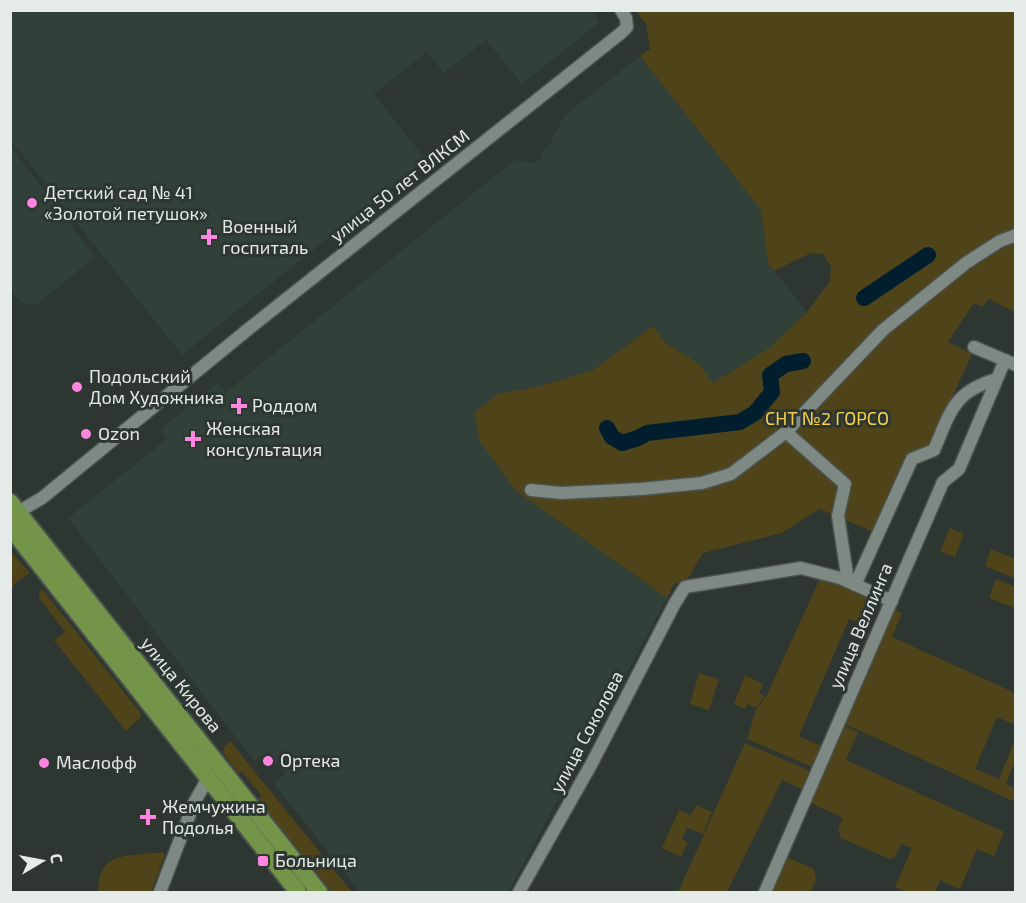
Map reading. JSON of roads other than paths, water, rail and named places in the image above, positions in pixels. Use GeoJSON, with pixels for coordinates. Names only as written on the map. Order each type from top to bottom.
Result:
{"type":"FeatureCollection","features":[{"type":"Feature","properties":{"kind":"main road","name":"улица Кирова"},"geometry":{"type":"LineString","coordinates":[[13,515],[298,884]]}},
{"type":"Feature","properties":{"kind":"main road","name":"улица Кирова"},"geometry":{"type":"LineString","coordinates":[[199,753],[208,778],[298,884],[319,892]]}},
{"type":"Feature","properties":{"kind":"street","name":"улица 50 лет ВЛКСМ"},"geometry":{"type":"LineString","coordinates":[[13,515],[42,498],[621,33],[627,27],[626,18],[621,10]]}},
{"type":"Feature","properties":{"kind":"street"},"geometry":{"type":"LineString","coordinates":[[531,490],[561,493],[641,489],[702,483],[731,474],[786,432],[883,330],[966,264],[1000,241],[1016,235]]}},
{"type":"Feature","properties":{"kind":"street"},"geometry":{"type":"LineString","coordinates":[[974,347],[1010,362]]}},
{"type":"Feature","properties":{"kind":"street","name":"улица Веллинга"},"geometry":{"type":"LineString","coordinates":[[765,892],[943,482],[959,469],[997,379],[1010,362]]}},
{"type":"Feature","properties":{"kind":"street"},"geometry":{"type":"LineString","coordinates":[[852,583],[912,459],[934,450],[955,404],[968,391],[977,385],[997,379]]}},
{"type":"Feature","properties":{"kind":"street"},"geometry":{"type":"LineString","coordinates":[[786,432],[845,484],[838,516],[852,583]]}},
{"type":"Feature","properties":{"kind":"street","name":"улица Соколова"},"geometry":{"type":"LineString","coordinates":[[519,892],[592,763],[685,587],[801,568],[852,583]]}},
{"type":"Feature","properties":{"kind":"street"},"geometry":{"type":"LineString","coordinates":[[852,583],[892,601]]}},
{"type":"Feature","properties":{"kind":"street"},"geometry":{"type":"LineString","coordinates":[[160,892],[194,803],[208,778]]}},
{"type":"Feature","properties":{"kind":"waterway"},"geometry":{"type":"LineString","coordinates":[[864,298],[928,255]]}},
{"type":"Feature","properties":{"kind":"waterway"},"geometry":{"type":"LineString","coordinates":[[607,428],[612,437],[622,443],[647,433],[740,422],[755,413],[772,392],[770,375],[786,364],[803,361]]}},
{"type":"Feature","properties":{"kind":"place","name":"Детский сад № 41 «Золотой петушок»"},"geometry":{"type":"Point","coordinates":[32,203]}},
{"type":"Feature","properties":{"kind":"place","name":"Военный госпиталь"},"geometry":{"type":"Point","coordinates":[209,237]}},
{"type":"Feature","properties":{"kind":"place","name":"Подольский Дом Художника"},"geometry":{"type":"Point","coordinates":[77,387]}},
{"type":"Feature","properties":{"kind":"place","name":"Роддом"},"geometry":{"type":"Point","coordinates":[239,406]}},
{"type":"Feature","properties":{"kind":"place","name":"Ozon"},"geometry":{"type":"Point","coordinates":[86,434]}},
{"type":"Feature","properties":{"kind":"place","name":"Женская консультация"},"geometry":{"type":"Point","coordinates":[193,439]}},
{"type":"Feature","properties":{"kind":"place","name":"Ортека"},"geometry":{"type":"Point","coordinates":[268,761]}},
{"type":"Feature","properties":{"kind":"place","name":"Маслофф"},"geometry":{"type":"Point","coordinates":[44,763]}},
{"type":"Feature","properties":{"kind":"place","name":"Жемчужина Подолья"},"geometry":{"type":"Point","coordinates":[148,817]}},
{"type":"Feature","properties":{"kind":"place","name":"Больница"},"geometry":{"type":"Point","coordinates":[263,861]}},
{"type":"Feature","properties":{"kind":"park label","name":"СНТ №2 ГОРСО"},"geometry":{"type":"Point","coordinates":[827,419]}}]}
